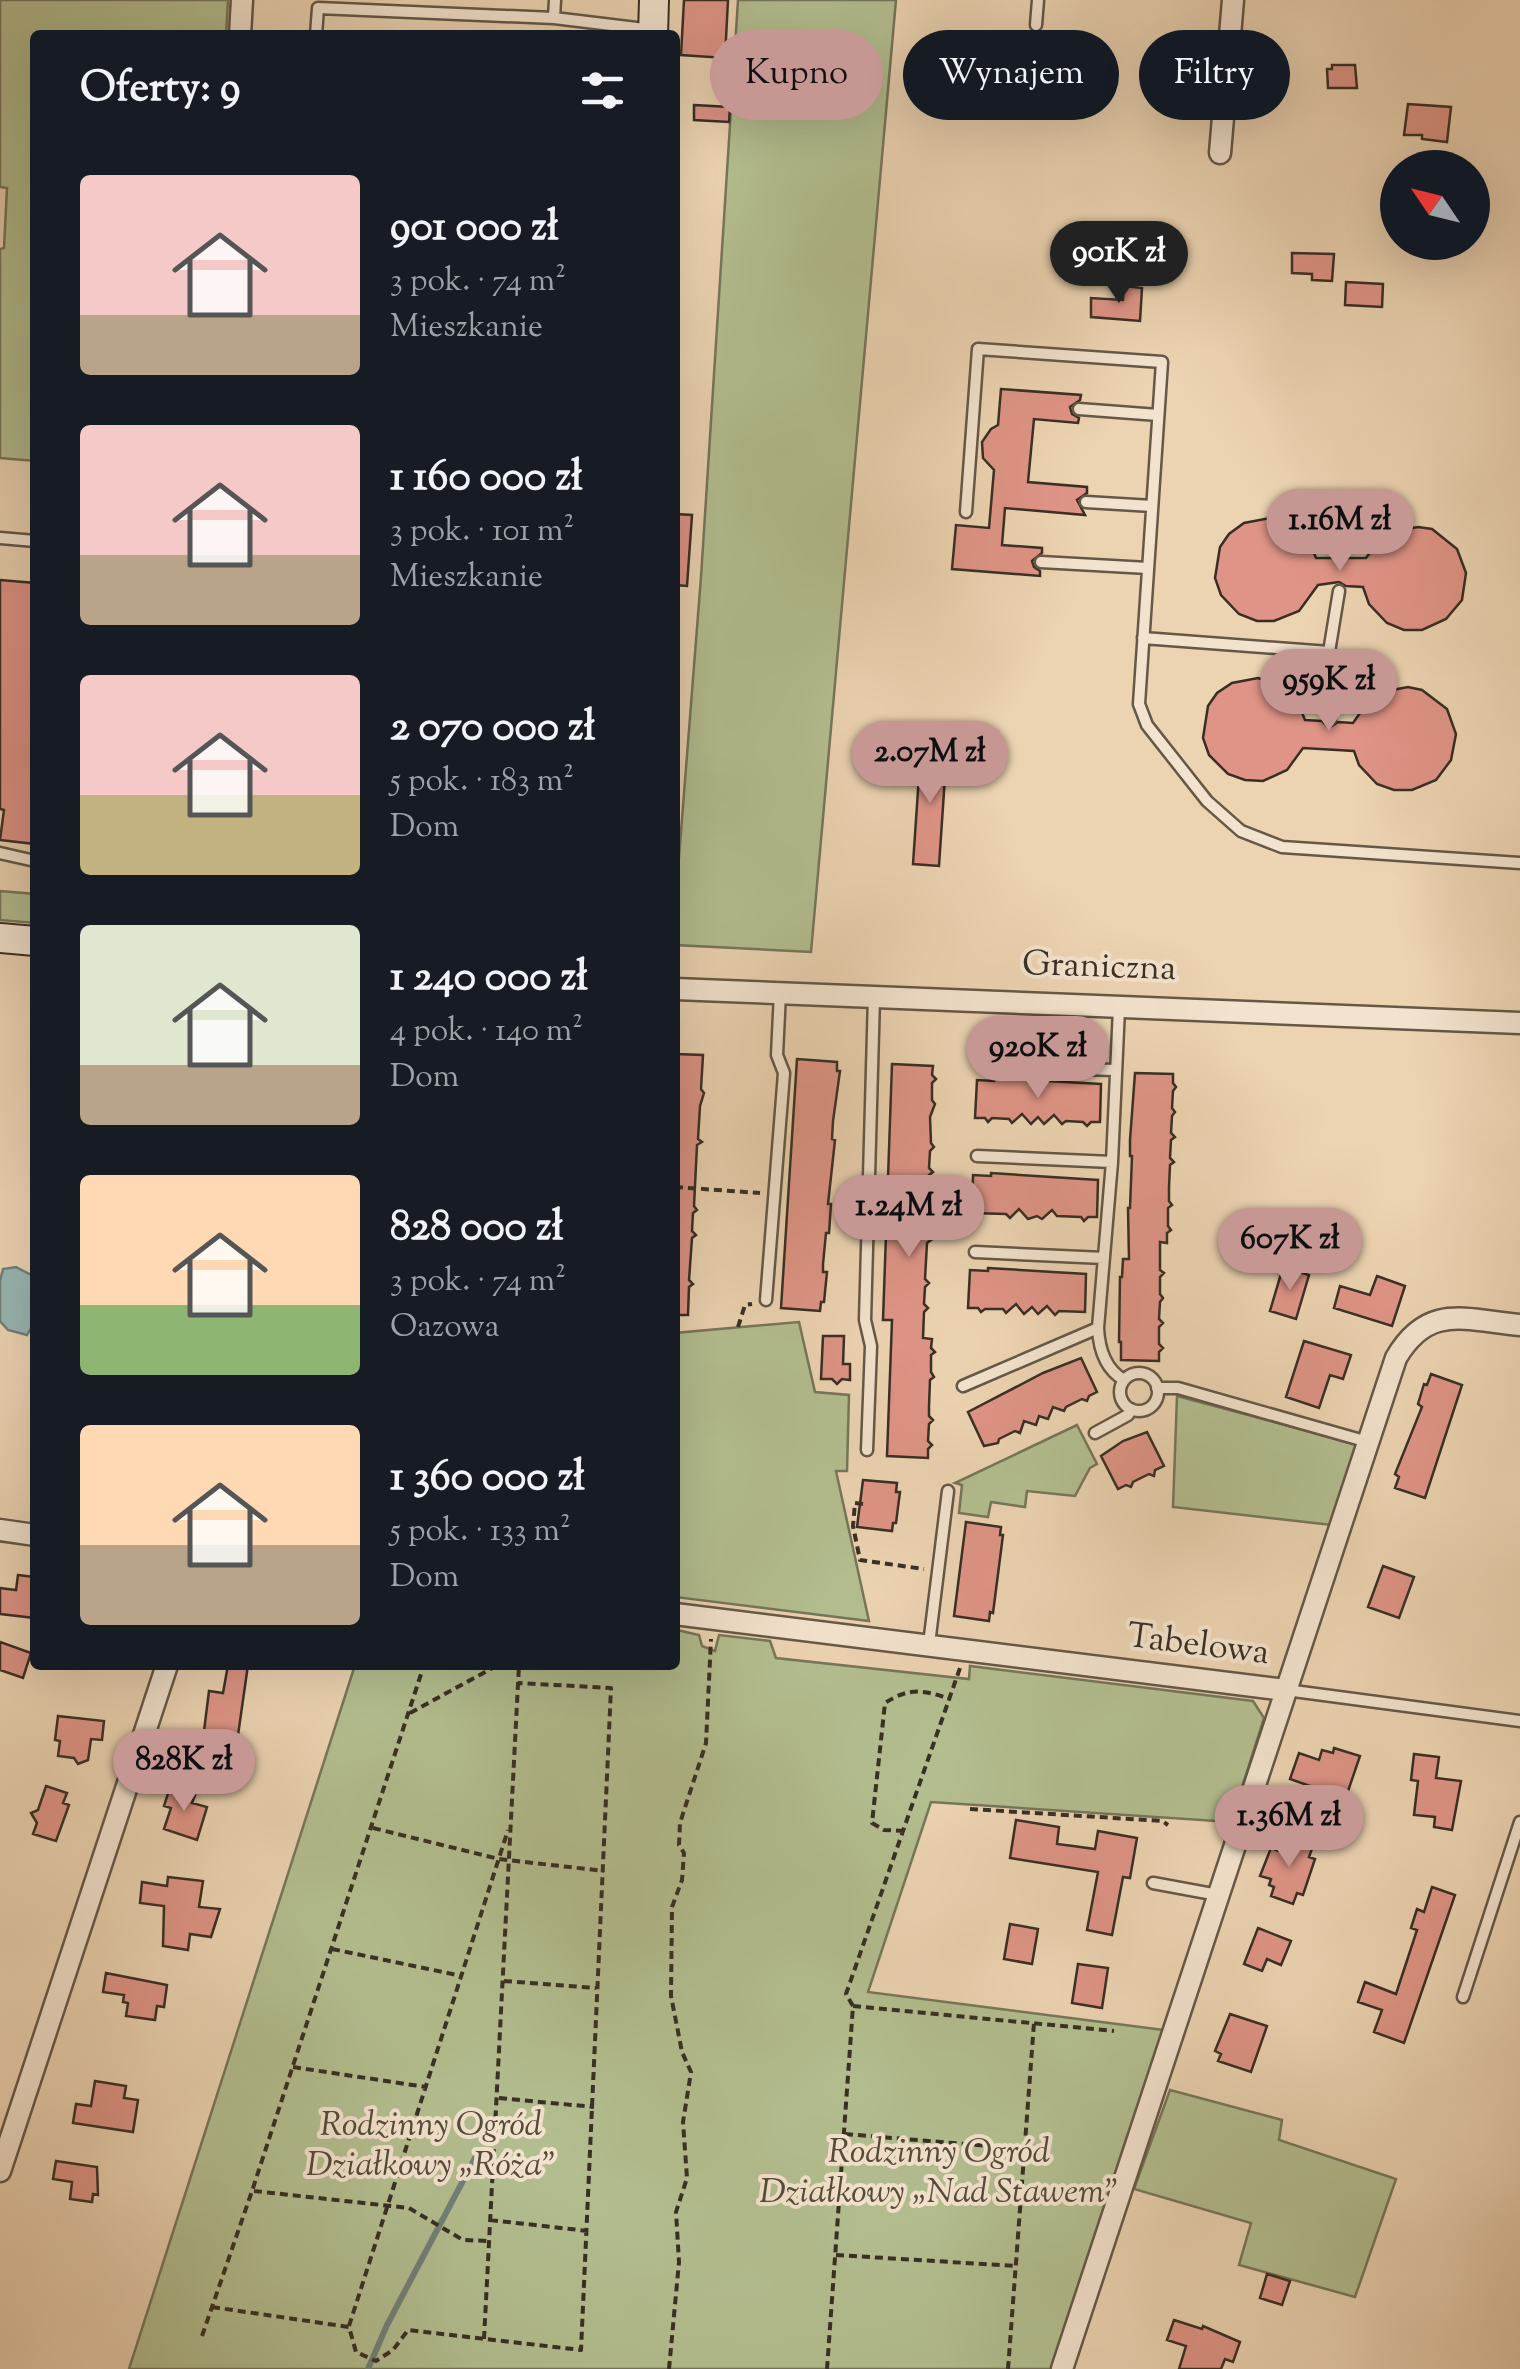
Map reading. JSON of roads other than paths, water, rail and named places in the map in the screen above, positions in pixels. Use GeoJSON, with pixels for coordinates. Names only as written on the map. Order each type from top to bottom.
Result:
{"type":"FeatureCollection","features":[{"type":"Feature","properties":{"kind":"street"},"geometry":{"type":"LineString","coordinates":[[240,30],[242,0]]}},
{"type":"Feature","properties":{"kind":"street"},"geometry":{"type":"LineString","coordinates":[[653,30],[654,0]]}},
{"type":"Feature","properties":{"kind":"street"},"geometry":{"type":"LineString","coordinates":[[1220,153],[1233,0]]}},
{"type":"Feature","properties":{"kind":"street"},"geometry":{"type":"LineString","coordinates":[[0,938],[30,941]]}},
{"type":"Feature","properties":{"kind":"street","name":"Graniczna"},"geometry":{"type":"LineString","coordinates":[[680,989],[1520,1024]]}},
{"type":"Feature","properties":{"kind":"street","name":"Tabelowa"},"geometry":{"type":"LineString","coordinates":[[680,1615],[1285,1690],[1396,1358],[1422,1326],[1447,1319],[1520,1325]]}},
{"type":"Feature","properties":{"kind":"street"},"geometry":{"type":"LineString","coordinates":[[0,1530],[30,1534]]}},
{"type":"Feature","properties":{"kind":"street"},"geometry":{"type":"LineString","coordinates":[[0,2171],[165,1670]]}},
{"type":"Feature","properties":{"kind":"street"},"geometry":{"type":"LineString","coordinates":[[1062,2369],[1285,1690]]}},
{"type":"Feature","properties":{"kind":"lane"},"geometry":{"type":"LineString","coordinates":[[554,18],[556,0]]}},
{"type":"Feature","properties":{"kind":"lane"},"geometry":{"type":"LineString","coordinates":[[1036,25],[1038,0]]}},
{"type":"Feature","properties":{"kind":"lane"},"geometry":{"type":"LineString","coordinates":[[316,30],[319,4],[554,18],[639,30]]}},
{"type":"Feature","properties":{"kind":"lane"},"geometry":{"type":"LineString","coordinates":[[966,512],[978,349],[1162,362],[1139,704],[1147,725],[1206,801],[1241,830],[1282,847],[1520,863]]}},
{"type":"Feature","properties":{"kind":"lane"},"geometry":{"type":"LineString","coordinates":[[1080,409],[1158,415]]}},
{"type":"Feature","properties":{"kind":"lane"},"geometry":{"type":"LineString","coordinates":[[1086,502],[1152,506]]}},
{"type":"Feature","properties":{"kind":"lane"},"geometry":{"type":"LineString","coordinates":[[0,538],[30,541]]}},
{"type":"Feature","properties":{"kind":"lane"},"geometry":{"type":"LineString","coordinates":[[1041,562],[1148,568]]}},
{"type":"Feature","properties":{"kind":"lane"},"geometry":{"type":"LineString","coordinates":[[1330,718],[1329,652],[1339,590]]}},
{"type":"Feature","properties":{"kind":"lane"},"geometry":{"type":"LineString","coordinates":[[1144,638],[1329,652]]}},
{"type":"Feature","properties":{"kind":"lane"},"geometry":{"type":"LineString","coordinates":[[0,852],[30,860]]}},
{"type":"Feature","properties":{"kind":"lane"},"geometry":{"type":"LineString","coordinates":[[766,1300],[784,1073],[777,1056],[780,994]]}},
{"type":"Feature","properties":{"kind":"lane"},"geometry":{"type":"LineString","coordinates":[[867,1450],[871,1346],[866,1320],[874,996]]}},
{"type":"Feature","properties":{"kind":"lane"},"geometry":{"type":"LineString","coordinates":[[1119,1007],[1112,1162],[1098,1328],[1100,1350],[1118,1378],[1124,1380],[1141,1373],[1152,1378],[1157,1388],[1152,1405],[1132,1409],[1121,1398],[1124,1380]]}},
{"type":"Feature","properties":{"kind":"lane"},"geometry":{"type":"LineString","coordinates":[[982,1066],[1115,1070]]}},
{"type":"Feature","properties":{"kind":"lane"},"geometry":{"type":"LineString","coordinates":[[977,1156],[1112,1162]]}},
{"type":"Feature","properties":{"kind":"lane"},"geometry":{"type":"LineString","coordinates":[[974,1252],[1104,1258]]}},
{"type":"Feature","properties":{"kind":"lane"},"geometry":{"type":"LineString","coordinates":[[962,1386],[1098,1328]]}},
{"type":"Feature","properties":{"kind":"lane"},"geometry":{"type":"LineString","coordinates":[[1157,1388],[1178,1388],[1369,1442]]}},
{"type":"Feature","properties":{"kind":"lane"},"geometry":{"type":"LineString","coordinates":[[1095,1433],[1132,1409]]}},
{"type":"Feature","properties":{"kind":"lane"},"geometry":{"type":"LineString","coordinates":[[928,1644],[948,1491]]}},
{"type":"Feature","properties":{"kind":"lane"},"geometry":{"type":"LineString","coordinates":[[1285,1690],[1520,1720]]}},
{"type":"Feature","properties":{"kind":"lane"},"geometry":{"type":"LineString","coordinates":[[1462,1997],[1520,1822]]}},
{"type":"Feature","properties":{"kind":"lane"},"geometry":{"type":"LineString","coordinates":[[1153,1883],[1218,1895]]}},
{"type":"Feature","properties":{"kind":"water"},"geometry":{"type":"Polygon","coordinates":[[[16,1267],[30,1274],[27,1335],[8,1330],[0,1321],[3,1269],[16,1267]]]}},
{"type":"Feature","properties":{"kind":"waterway"},"geometry":{"type":"LineString","coordinates":[[368,2369],[475,2158]]}},
{"type":"Feature","properties":{"kind":"park label","name":"Rodzinny Ogród Działkowy „Róża”"},"geometry":{"type":"Point","coordinates":[431,2146]}},
{"type":"Feature","properties":{"kind":"park label","name":"Rodzinny Ogród Działkowy „Nad Stawem”"},"geometry":{"type":"Point","coordinates":[939,2173]}}]}
